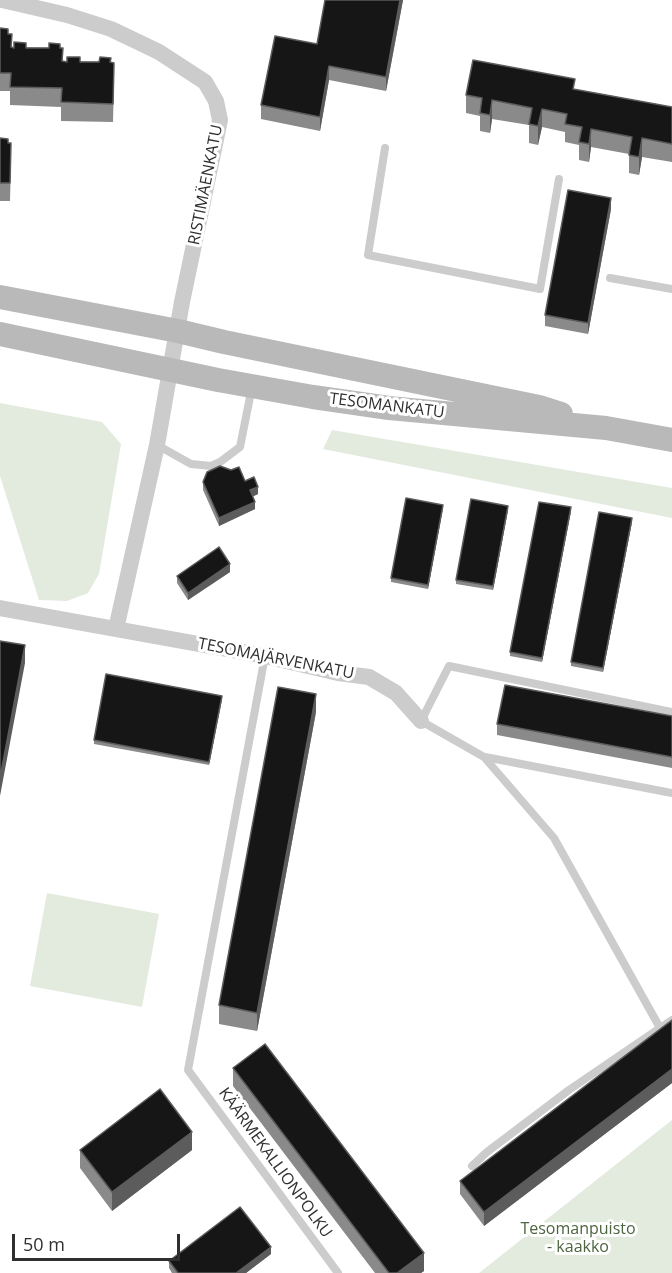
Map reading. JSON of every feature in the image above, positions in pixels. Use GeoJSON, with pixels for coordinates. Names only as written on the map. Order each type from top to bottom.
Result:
{"type":"FeatureCollection","features":[{"type":"Feature","properties":{"kind":"main road","name":"TESOMANKATU"},"geometry":{"type":"LineString","coordinates":[[0,297],[178,331],[539,407],[606,428]]}},
{"type":"Feature","properties":{"kind":"main road","name":"TESOMANKATU"},"geometry":{"type":"LineString","coordinates":[[0,334],[252,387],[389,408],[606,428],[672,441]]}},
{"type":"Feature","properties":{"kind":"street","name":"RISTIMÄENKATU"},"geometry":{"type":"LineString","coordinates":[[2,0],[67,15],[111,29],[159,52],[205,82],[216,101],[220,120],[178,331]]}},
{"type":"Feature","properties":{"kind":"street"},"geometry":{"type":"LineString","coordinates":[[116,629],[158,445],[178,331]]}},
{"type":"Feature","properties":{"kind":"street","name":"TESOMAJÄRVENKATU"},"geometry":{"type":"LineString","coordinates":[[0,608],[265,656],[369,678],[396,693],[421,722]]}},
{"type":"Feature","properties":{"kind":"lane"},"geometry":{"type":"LineString","coordinates":[[385,148],[368,255],[540,289],[559,179]]}},
{"type":"Feature","properties":{"kind":"lane"},"geometry":{"type":"LineString","coordinates":[[610,278],[672,290]]}},
{"type":"Feature","properties":{"kind":"lane"},"geometry":{"type":"LineString","coordinates":[[158,445],[191,464],[211,466],[220,462],[240,447],[252,387]]}},
{"type":"Feature","properties":{"kind":"lane","name":"KÄÄRMEKALLIONPOLKU"},"geometry":{"type":"LineString","coordinates":[[265,656],[188,1070],[338,1273]]}},
{"type":"Feature","properties":{"kind":"lane"},"geometry":{"type":"LineString","coordinates":[[672,712],[449,666],[421,722],[484,757],[672,793]]}},
{"type":"Feature","properties":{"kind":"lane"},"geometry":{"type":"LineString","coordinates":[[484,757],[554,838],[660,1028]]}},
{"type":"Feature","properties":{"kind":"lane"},"geometry":{"type":"LineString","coordinates":[[472,1166],[486,1152],[569,1090],[672,1020]]}},
{"type":"Feature","properties":{"kind":"green space"},"geometry":{"type":"Polygon","coordinates":[[[0,403],[102,422],[121,444],[99,574],[88,593],[67,601],[39,600],[0,476],[0,403]]]}},
{"type":"Feature","properties":{"kind":"green space"},"geometry":{"type":"Polygon","coordinates":[[[332,430],[672,488],[672,518],[323,449],[332,430]]]}},
{"type":"Feature","properties":{"kind":"green space"},"geometry":{"type":"Polygon","coordinates":[[[47,893],[159,914],[142,1007],[30,986],[47,893]]]}},
{"type":"Feature","properties":{"kind":"green space","name":"Tesomanpuisto - kaakko"},"geometry":{"type":"Polygon","coordinates":[[[672,1120],[672,1273],[479,1273],[672,1120]]]}},
{"type":"Feature","properties":{"kind":"building"},"geometry":{"type":"Polygon","coordinates":[[[325,0],[400,0],[386,77],[329,66],[320,117],[261,105],[275,36],[317,44],[325,0]]]}},
{"type":"Feature","properties":{"kind":"building"},"geometry":{"type":"Polygon","coordinates":[[[0,28],[8,29],[8,34],[12,34],[11,47],[14,48],[14,42],[26,43],[26,48],[49,48],[49,43],[60,44],[60,48],[63,48],[62,61],[67,62],[67,57],[80,57],[80,62],[99,62],[100,57],[111,58],[110,62],[114,63],[113,104],[61,102],[62,88],[10,87],[11,73],[0,73],[0,28]]]}},
{"type":"Feature","properties":{"kind":"building"},"geometry":{"type":"Polygon","coordinates":[[[473,60],[575,79],[573,89],[672,107],[672,144],[642,138],[639,157],[629,155],[632,137],[591,129],[589,144],[579,142],[582,127],[565,124],[567,114],[542,109],[538,126],[529,124],[532,108],[492,100],[490,115],[480,113],[482,98],[466,95],[473,60]]]}},
{"type":"Feature","properties":{"kind":"building"},"geometry":{"type":"Polygon","coordinates":[[[0,138],[8,139],[8,143],[11,143],[10,183],[0,183],[0,138]]]}},
{"type":"Feature","properties":{"kind":"building"},"geometry":{"type":"Polygon","coordinates":[[[568,190],[611,198],[588,323],[545,315],[568,190]]]}},
{"type":"Feature","properties":{"kind":"building"},"geometry":{"type":"Polygon","coordinates":[[[220,466],[231,470],[239,467],[245,481],[254,477],[258,487],[250,490],[255,502],[219,518],[203,482],[207,472],[220,466]]]}},
{"type":"Feature","properties":{"kind":"building"},"geometry":{"type":"Polygon","coordinates":[[[406,498],[443,505],[428,585],[391,578],[406,498]]]}},
{"type":"Feature","properties":{"kind":"building"},"geometry":{"type":"Polygon","coordinates":[[[471,499],[508,506],[493,586],[456,580],[471,499]]]}},
{"type":"Feature","properties":{"kind":"building"},"geometry":{"type":"Polygon","coordinates":[[[539,502],[571,507],[542,658],[510,652],[539,502]]]}},
{"type":"Feature","properties":{"kind":"building"},"geometry":{"type":"Polygon","coordinates":[[[599,512],[632,518],[603,668],[571,662],[599,512]]]}},
{"type":"Feature","properties":{"kind":"building"},"geometry":{"type":"Polygon","coordinates":[[[219,547],[230,564],[188,593],[177,576],[219,547]]]}},
{"type":"Feature","properties":{"kind":"building"},"geometry":{"type":"Polygon","coordinates":[[[0,641],[25,645],[0,778],[0,641]]]}},
{"type":"Feature","properties":{"kind":"building"},"geometry":{"type":"Polygon","coordinates":[[[106,674],[222,696],[209,762],[94,740],[106,674]]]}},
{"type":"Feature","properties":{"kind":"building"},"geometry":{"type":"Polygon","coordinates":[[[505,685],[672,716],[672,757],[497,724],[505,685]]]}},
{"type":"Feature","properties":{"kind":"building"},"geometry":{"type":"Polygon","coordinates":[[[278,687],[316,694],[257,1013],[219,1005],[278,687]]]}},
{"type":"Feature","properties":{"kind":"building"},"geometry":{"type":"Polygon","coordinates":[[[672,1020],[672,1069],[484,1212],[460,1181],[672,1020]]]}},
{"type":"Feature","properties":{"kind":"building"},"geometry":{"type":"Polygon","coordinates":[[[265,1044],[424,1253],[397,1273],[389,1273],[233,1068],[265,1044]]]}},
{"type":"Feature","properties":{"kind":"building"},"geometry":{"type":"Polygon","coordinates":[[[160,1089],[192,1132],[112,1192],[80,1150],[160,1089]]]}},
{"type":"Feature","properties":{"kind":"building"},"geometry":{"type":"Polygon","coordinates":[[[240,1207],[271,1247],[236,1273],[178,1273],[169,1261],[240,1207]]]}}]}
